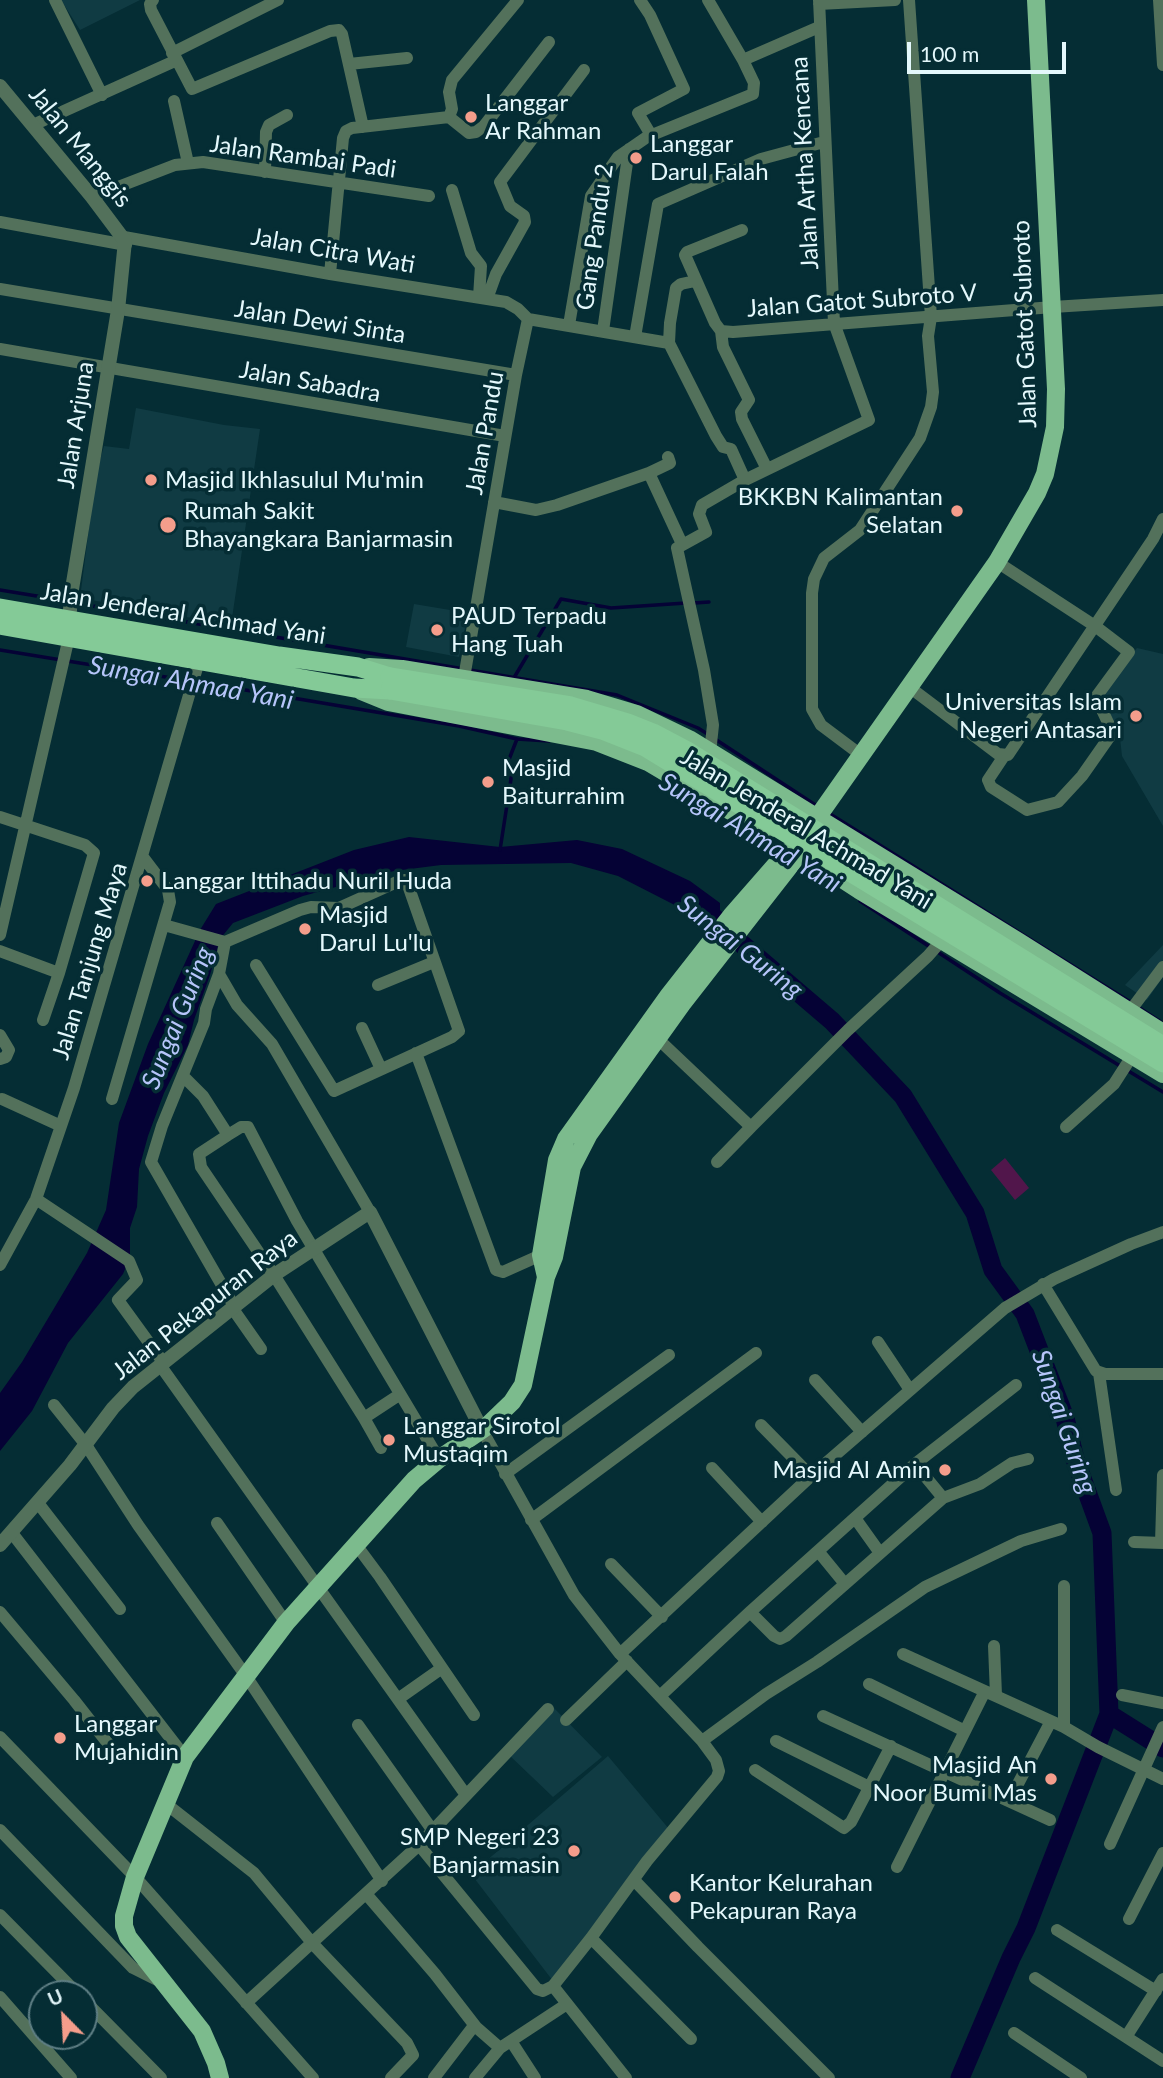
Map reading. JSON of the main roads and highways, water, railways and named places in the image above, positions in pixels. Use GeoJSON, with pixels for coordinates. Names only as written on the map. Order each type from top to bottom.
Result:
{"type":"FeatureCollection","features":[{"type":"Feature","properties":{"kind":"highway","name":"Jalan Jenderal Achmad Yani"},"geometry":{"type":"LineString","coordinates":[[0,608],[68,635]]}},
{"type":"Feature","properties":{"kind":"highway","name":"Jalan Jenderal Achmad Yani"},"geometry":{"type":"LineString","coordinates":[[0,625],[68,635],[148,642],[258,662],[354,688],[390,683]]}},
{"type":"Feature","properties":{"kind":"highway","name":"Jalan Jenderal Achmad Yani"},"geometry":{"type":"LineString","coordinates":[[148,642],[198,666],[258,662],[358,667],[390,683]]}},
{"type":"Feature","properties":{"kind":"highway"},"geometry":{"type":"LineString","coordinates":[[390,683],[571,706],[653,733],[701,759],[1163,1046]]}},
{"type":"Feature","properties":{"kind":"highway"},"geometry":{"type":"LineString","coordinates":[[390,683],[567,721],[602,730],[645,747],[1163,1063]]}},
{"type":"Feature","properties":{"kind":"main road","name":"Jalan Gatot Subroto"},"geometry":{"type":"LineString","coordinates":[[722,939],[789,856],[998,562],[1037,493],[1055,428],[1053,307],[1035,0]]}},
{"type":"Feature","properties":{"kind":"main road","name":"Jalan Jenderal Achmad Yani"},"geometry":{"type":"LineString","coordinates":[[358,667],[465,672],[610,705],[637,713],[689,739],[711,742],[749,777],[824,807],[881,856],[1131,1009],[1163,1033]]}},
{"type":"Feature","properties":{"kind":"main road","name":"Jalan Jenderal Achmad Yani"},"geometry":{"type":"LineString","coordinates":[[354,688],[388,702],[597,742],[648,762],[725,808],[789,856],[859,890],[936,948],[1163,1074]]}},
{"type":"Feature","properties":{"kind":"main road"},"geometry":{"type":"LineString","coordinates":[[725,808],[762,817],[772,811],[769,797],[749,777]]}},
{"type":"Feature","properties":{"kind":"main road"},"geometry":{"type":"LineString","coordinates":[[859,890],[846,869],[847,860],[855,854],[881,856]]}},
{"type":"Feature","properties":{"kind":"main road"},"geometry":{"type":"LineString","coordinates":[[547,1256],[578,1152],[658,1039],[722,939]]}},
{"type":"Feature","properties":{"kind":"main road"},"geometry":{"type":"LineString","coordinates":[[220,2078],[202,2031],[128,1937],[124,1926],[124,1916],[135,1877],[185,1757],[286,1623],[414,1480],[439,1459],[482,1430],[512,1402],[523,1385],[546,1277],[557,1160],[566,1139],[669,995],[722,939]]}},
{"type":"Feature","properties":{"kind":"water"},"geometry":{"type":"Polygon","coordinates":[[[409,837],[500,847],[577,840],[622,849],[690,881],[720,903],[720,910],[765,954],[760,963],[704,920],[618,876],[571,863],[441,865],[394,871],[303,896],[233,923],[220,939],[188,1045],[164,1093],[148,1136],[139,1169],[137,1207],[130,1228],[130,1257],[123,1274],[68,1343],[32,1411],[0,1451],[0,1393],[22,1362],[87,1253],[106,1210],[119,1123],[148,1044],[200,930],[216,904],[354,850],[409,837]]]}},
{"type":"Feature","properties":{"kind":"waterway","name":"Sungai Ahmad Yani"},"geometry":{"type":"LineString","coordinates":[[0,590],[67,601]]}},
{"type":"Feature","properties":{"kind":"waterway"},"geometry":{"type":"LineString","coordinates":[[515,676],[561,599],[611,608],[686,603]]}},
{"type":"Feature","properties":{"kind":"waterway"},"geometry":{"type":"LineString","coordinates":[[694,603],[709,602]]}},
{"type":"Feature","properties":{"kind":"waterway","name":"Sungai Ahmad Yani"},"geometry":{"type":"LineString","coordinates":[[75,603],[617,695],[709,735]]}},
{"type":"Feature","properties":{"kind":"waterway","name":"Sungai Ahmad Yani"},"geometry":{"type":"LineString","coordinates":[[0,650],[190,681]]}},
{"type":"Feature","properties":{"kind":"waterway","name":"Sungai Ahmad Yani"},"geometry":{"type":"LineString","coordinates":[[198,682],[459,726],[517,739],[549,741]]}},
{"type":"Feature","properties":{"kind":"waterway"},"geometry":{"type":"LineString","coordinates":[[500,850],[511,779],[508,762],[517,739]]}},
{"type":"Feature","properties":{"kind":"waterway","name":"Sungai Ahmad Yani"},"geometry":{"type":"LineString","coordinates":[[715,739],[817,806]]}},
{"type":"Feature","properties":{"kind":"waterway","name":"Sungai Ahmad Yani"},"geometry":{"type":"LineString","coordinates":[[827,812],[1132,1003]]}},
{"type":"Feature","properties":{"kind":"waterway","name":"Sungai Ahmad Yani"},"geometry":{"type":"LineString","coordinates":[[763,839],[780,849]]}},
{"type":"Feature","properties":{"kind":"waterway","name":"Sungai Ahmad Yani"},"geometry":{"type":"LineString","coordinates":[[860,901],[1000,993],[1163,1092]]}},
{"type":"Feature","properties":{"kind":"waterway","name":"Sungai Guring"},"geometry":{"type":"LineString","coordinates":[[743,945],[832,1021],[903,1096],[975,1213],[993,1270],[1025,1314],[1065,1418],[1075,1459],[1102,1533],[1109,1714],[1026,1928],[960,2078]]}},
{"type":"Feature","properties":{"kind":"waterway","name":"Sungai Ahmad Yani"},"geometry":{"type":"LineString","coordinates":[[1138,1007],[1161,1022]]}},
{"type":"Feature","properties":{"kind":"waterway","name":"Sungai Guring"},"geometry":{"type":"LineString","coordinates":[[1109,1714],[1163,1748]]}},
{"type":"Feature","properties":{"kind":"place","name":"Langgar Ar Rahman"},"geometry":{"type":"Point","coordinates":[471,117]}},
{"type":"Feature","properties":{"kind":"place","name":"Langgar Darul Falah"},"geometry":{"type":"Point","coordinates":[636,158]}},
{"type":"Feature","properties":{"kind":"place","name":"Masjid Ikhlasulul Mu'min"},"geometry":{"type":"Point","coordinates":[151,480]}},
{"type":"Feature","properties":{"kind":"place","name":"BKKBN Kalimantan Selatan"},"geometry":{"type":"Point","coordinates":[957,511]}},
{"type":"Feature","properties":{"kind":"place","name":"Rumah Sakit Bhayangkara Banjarmasin"},"geometry":{"type":"Point","coordinates":[168,525]}},
{"type":"Feature","properties":{"kind":"place","name":"PAUD Terpadu Hang Tuah"},"geometry":{"type":"Point","coordinates":[437,630]}},
{"type":"Feature","properties":{"kind":"place","name":"Universitas Islam Negeri Antasari"},"geometry":{"type":"Point","coordinates":[1136,716]}},
{"type":"Feature","properties":{"kind":"place","name":"Masjid Baiturrahim"},"geometry":{"type":"Point","coordinates":[488,782]}},
{"type":"Feature","properties":{"kind":"place","name":"Langgar Ittihadu Nuril Huda"},"geometry":{"type":"Point","coordinates":[147,881]}},
{"type":"Feature","properties":{"kind":"place","name":"Masjid Darul Lu'lu"},"geometry":{"type":"Point","coordinates":[305,929]}},
{"type":"Feature","properties":{"kind":"place","name":"Langgar Sirotol Mustaqim"},"geometry":{"type":"Point","coordinates":[389,1440]}},
{"type":"Feature","properties":{"kind":"place","name":"Masjid Al Amin"},"geometry":{"type":"Point","coordinates":[945,1470]}},
{"type":"Feature","properties":{"kind":"place","name":"Langgar Mujahidin"},"geometry":{"type":"Point","coordinates":[60,1738]}},
{"type":"Feature","properties":{"kind":"place","name":"Masjid An Noor Bumi Mas"},"geometry":{"type":"Point","coordinates":[1051,1779]}},
{"type":"Feature","properties":{"kind":"place","name":"SMP Negeri 23 Banjarmasin"},"geometry":{"type":"Point","coordinates":[574,1851]}},
{"type":"Feature","properties":{"kind":"place","name":"Kantor Kelurahan Pekapuran Raya"},"geometry":{"type":"Point","coordinates":[675,1897]}}]}
